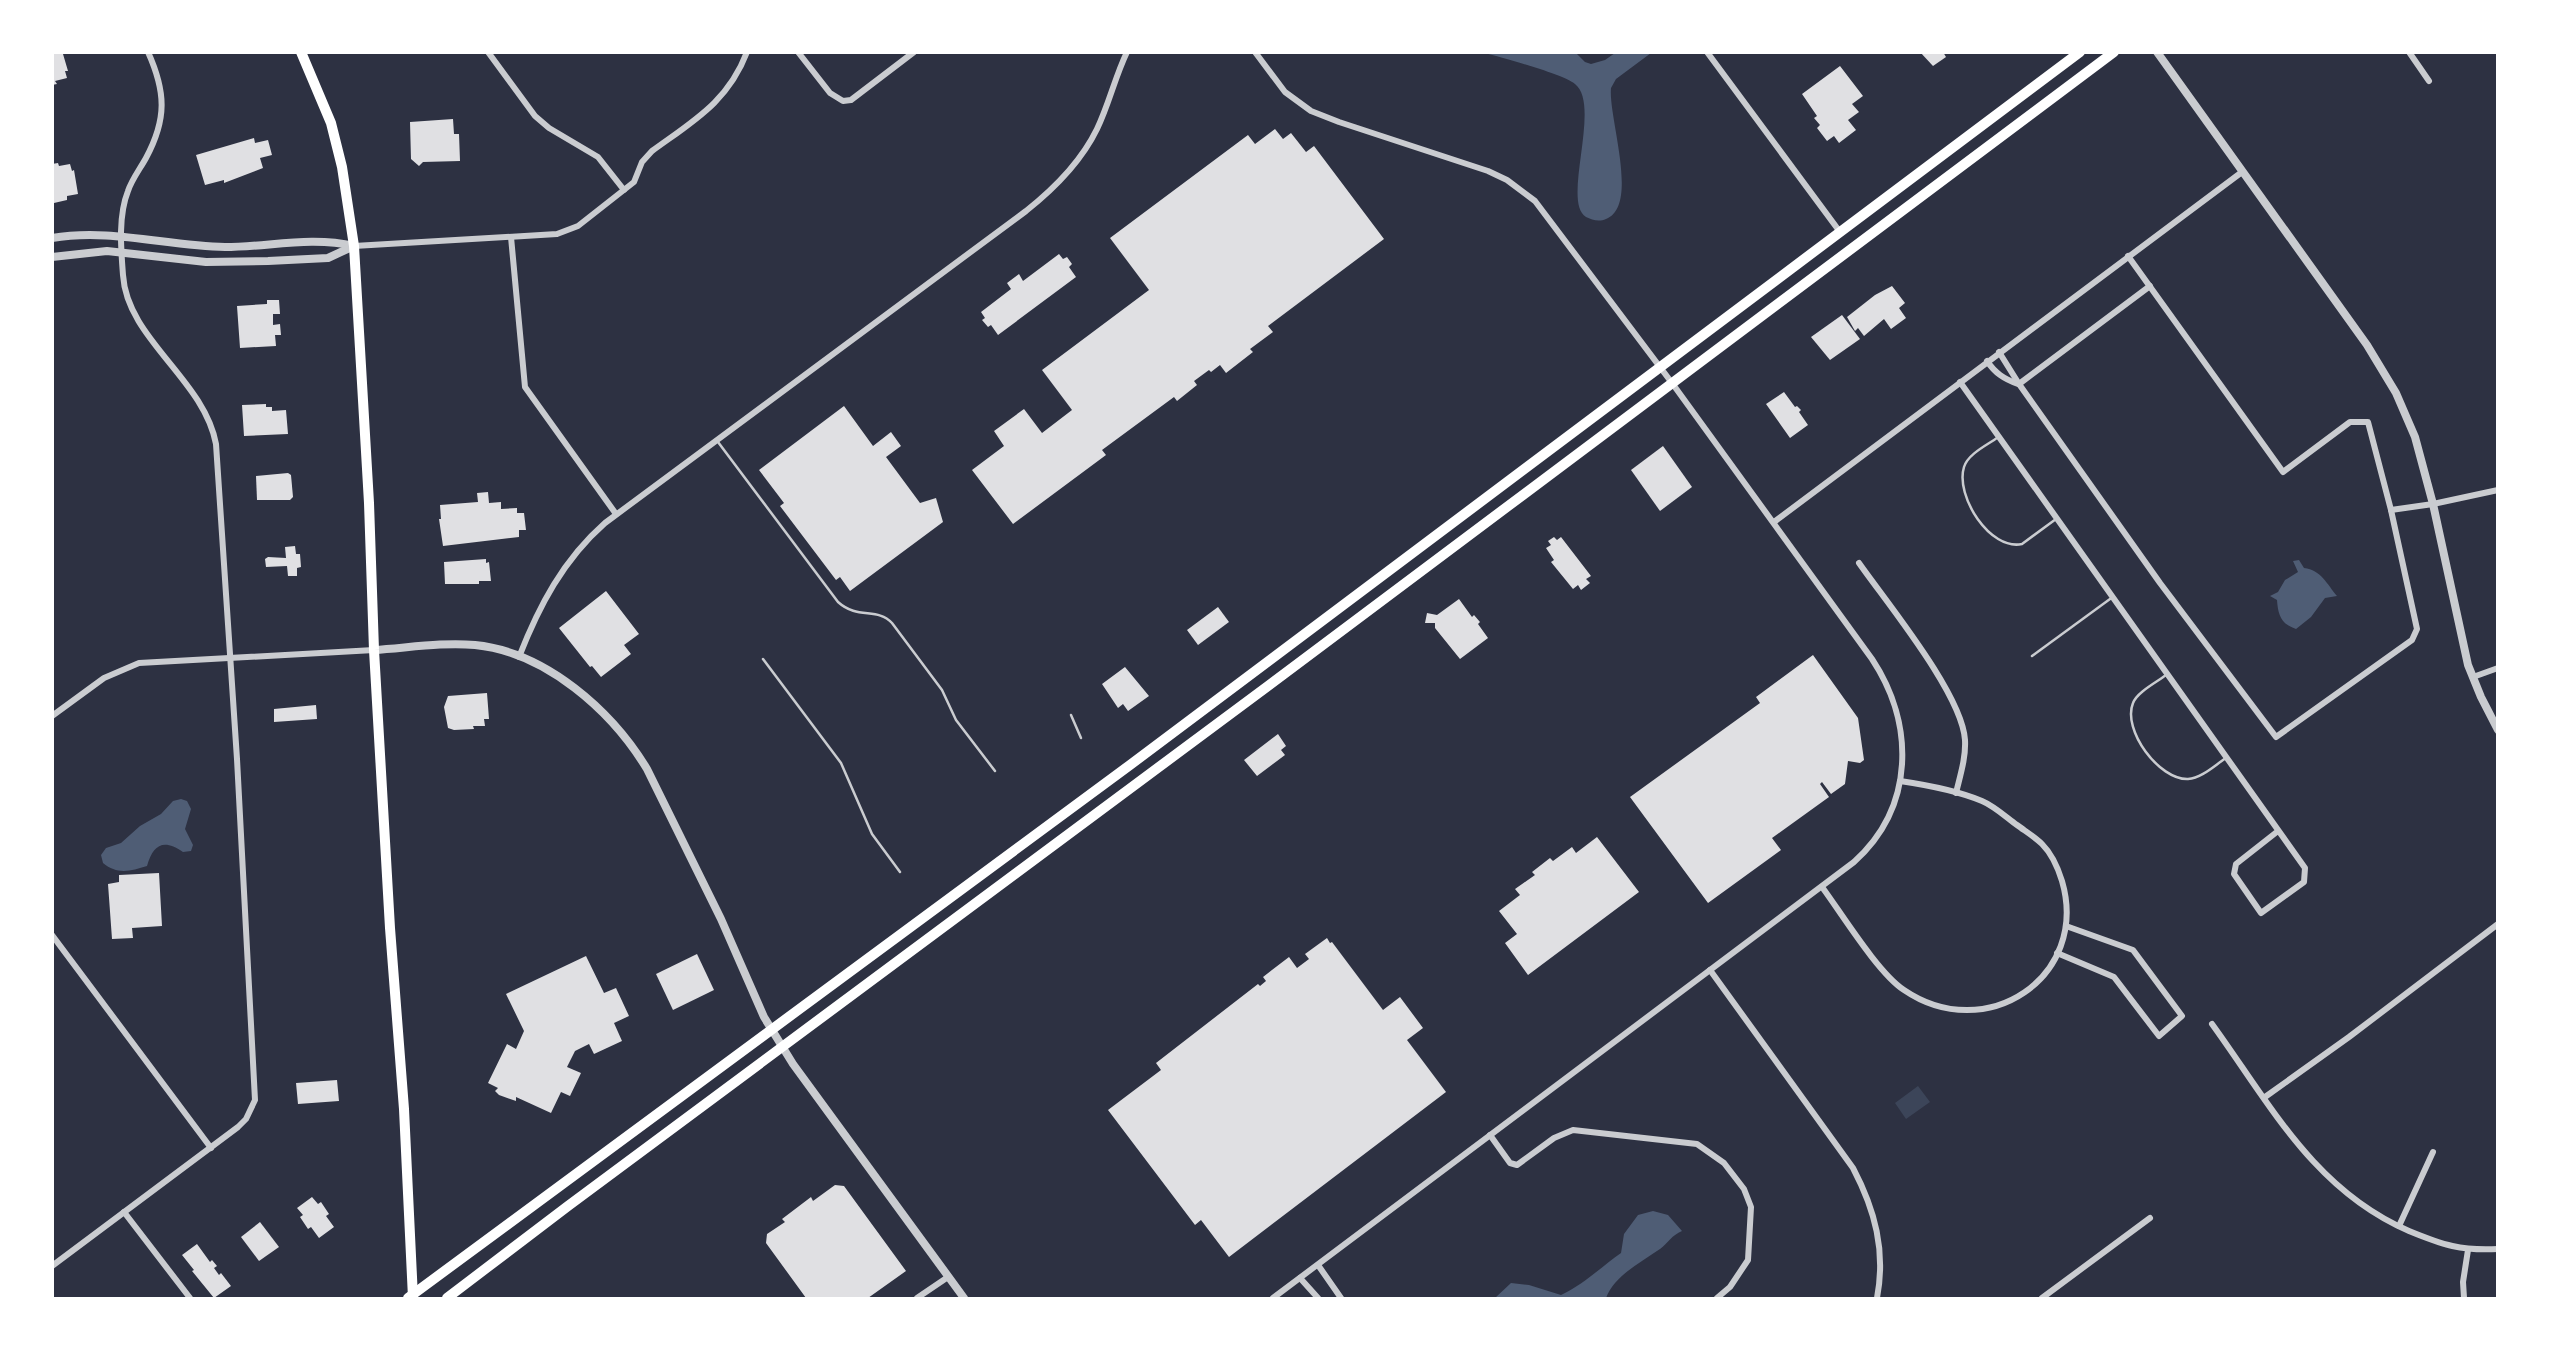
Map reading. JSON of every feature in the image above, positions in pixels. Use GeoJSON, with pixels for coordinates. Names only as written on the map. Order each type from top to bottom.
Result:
{"type":"FeatureCollection","features":[{"type":"Feature","properties":{"kind":"main road"},"geometry":{"type":"LineString","coordinates":[[301,52],[331,123],[342,167],[354,246],[390,928],[404,1109],[412,1298]]}},
{"type":"Feature","properties":{"kind":"main road"},"geometry":{"type":"LineString","coordinates":[[412,1298],[1119,773],[2080,52]]}},
{"type":"Feature","properties":{"kind":"main road"},"geometry":{"type":"LineString","coordinates":[[447,1298],[2114,52]]}},
{"type":"Feature","properties":{"kind":"street"},"geometry":{"type":"LineString","coordinates":[[52,1266],[211,1148],[246,1119],[255,1100],[230,657],[214,433],[197,398],[130,306],[124,292],[121,252],[123,211],[128,189],[152,146],[161,122],[160,84],[148,52]]}},
{"type":"Feature","properties":{"kind":"street"},"geometry":{"type":"LineString","coordinates":[[488,52],[535,116],[549,128],[598,156],[624,190]]}},
{"type":"Feature","properties":{"kind":"street"},"geometry":{"type":"LineString","coordinates":[[52,238],[76,235],[122,236],[224,247],[330,240],[354,246],[557,234],[571,230],[634,182],[642,162],[652,151],[724,95],[735,80],[747,52]]}},
{"type":"Feature","properties":{"kind":"street"},"geometry":{"type":"LineString","coordinates":[[799,52],[830,93],[843,101],[851,100],[914,52]]}},
{"type":"Feature","properties":{"kind":"street"},"geometry":{"type":"LineString","coordinates":[[519,657],[538,612],[561,572],[584,542],[616,514],[1026,211],[1056,185],[1090,143],[1127,52]]}},
{"type":"Feature","properties":{"kind":"street"},"geometry":{"type":"LineString","coordinates":[[1255,52],[1285,92],[1311,111],[1488,171],[1525,192],[1546,214],[1872,659],[1887,683],[1901,729],[1902,760],[1900,781],[1891,809],[1877,836],[1858,858],[1273,1298]]}},
{"type":"Feature","properties":{"kind":"street"},"geometry":{"type":"LineString","coordinates":[[1707,52],[1840,232]]}},
{"type":"Feature","properties":{"kind":"street"},"geometry":{"type":"LineString","coordinates":[[2157,52],[2390,381],[2415,437],[2473,677],[2497,730]]}},
{"type":"Feature","properties":{"kind":"street"},"geometry":{"type":"LineString","coordinates":[[2410,52],[2429,81]]}},
{"type":"Feature","properties":{"kind":"street"},"geometry":{"type":"LineString","coordinates":[[1774,522],[2242,172]]}},
{"type":"Feature","properties":{"kind":"street"},"geometry":{"type":"LineString","coordinates":[[511,237],[525,387],[616,514]]}},
{"type":"Feature","properties":{"kind":"street"},"geometry":{"type":"LineString","coordinates":[[52,257],[87,252],[121,252],[206,262],[268,261],[328,258],[354,246]]}},
{"type":"Feature","properties":{"kind":"street"},"geometry":{"type":"LineString","coordinates":[[1999,352],[2160,583],[2276,737],[2412,639],[2417,629],[2391,510],[2368,422],[2350,422],[2283,472],[2129,256]]}},
{"type":"Feature","properties":{"kind":"street"},"geometry":{"type":"LineString","coordinates":[[2019,384],[2150,286]]}},
{"type":"Feature","properties":{"kind":"street"},"geometry":{"type":"LineString","coordinates":[[1987,361],[1993,370],[2006,380],[2019,384]]}},
{"type":"Feature","properties":{"kind":"street"},"geometry":{"type":"LineString","coordinates":[[1960,382],[2305,868],[2304,882],[2261,913],[2234,874],[2236,864],[2278,831]]}},
{"type":"Feature","properties":{"kind":"street"},"geometry":{"type":"LineString","coordinates":[[2391,510],[2433,505],[2497,490]]}},
{"type":"Feature","properties":{"kind":"street"},"geometry":{"type":"LineString","coordinates":[[1858,563],[1922,653],[1959,715],[1965,739],[1963,764],[1956,793]]}},
{"type":"Feature","properties":{"kind":"street"},"geometry":{"type":"LineString","coordinates":[[52,716],[104,678],[126,667],[150,662],[474,645],[519,657],[555,676],[605,713],[635,749],[661,795],[740,962],[755,1000],[782,1047],[964,1298]]}},
{"type":"Feature","properties":{"kind":"street"},"geometry":{"type":"LineString","coordinates":[[2473,677],[2497,668]]}},
{"type":"Feature","properties":{"kind":"street"},"geometry":{"type":"LineString","coordinates":[[1822,887],[1869,952],[1902,989],[1932,1004],[1948,1009],[1978,1011],[2005,1003],[2042,978],[2057,953],[2066,926],[2065,889],[2053,859],[2043,845],[1984,802],[1900,781]]}},
{"type":"Feature","properties":{"kind":"street"},"geometry":{"type":"LineString","coordinates":[[2265,1097],[2349,1037],[2497,924]]}},
{"type":"Feature","properties":{"kind":"street"},"geometry":{"type":"LineString","coordinates":[[2057,953],[2114,977],[2159,1036],[2182,1017],[2133,950],[2066,926]]}},
{"type":"Feature","properties":{"kind":"street"},"geometry":{"type":"LineString","coordinates":[[52,935],[211,1148]]}},
{"type":"Feature","properties":{"kind":"street"},"geometry":{"type":"LineString","coordinates":[[1710,970],[1853,1168],[1865,1191],[1873,1211],[1882,1260],[1877,1298]]}},
{"type":"Feature","properties":{"kind":"street"},"geometry":{"type":"LineString","coordinates":[[2212,1024],[2308,1156],[2327,1177],[2355,1200],[2399,1226],[2449,1246],[2468,1250],[2497,1249]]}},
{"type":"Feature","properties":{"kind":"street"},"geometry":{"type":"LineString","coordinates":[[1490,1135],[1510,1163],[1517,1165],[1554,1138],[1573,1130],[1697,1144],[1714,1154],[1734,1175],[1751,1207],[1748,1260],[1735,1280],[1717,1298]]}},
{"type":"Feature","properties":{"kind":"street"},"geometry":{"type":"LineString","coordinates":[[2399,1226],[2433,1153]]}},
{"type":"Feature","properties":{"kind":"street"},"geometry":{"type":"LineString","coordinates":[[124,1212],[190,1298]]}},
{"type":"Feature","properties":{"kind":"street"},"geometry":{"type":"LineString","coordinates":[[2042,1298],[2150,1218]]}},
{"type":"Feature","properties":{"kind":"street"},"geometry":{"type":"LineString","coordinates":[[2464,1298],[2463,1282],[2468,1250]]}},
{"type":"Feature","properties":{"kind":"street"},"geometry":{"type":"LineString","coordinates":[[1318,1265],[1341,1298]]}},
{"type":"Feature","properties":{"kind":"street"},"geometry":{"type":"LineString","coordinates":[[917,1298],[948,1277]]}},
{"type":"Feature","properties":{"kind":"street"},"geometry":{"type":"LineString","coordinates":[[1300,1278],[1318,1298]]}},
{"type":"Feature","properties":{"kind":"lane"},"geometry":{"type":"LineString","coordinates":[[1999,436],[1965,465],[1962,478],[1971,510],[1988,530],[2015,545],[2022,544],[2057,518]]}},
{"type":"Feature","properties":{"kind":"lane"},"geometry":{"type":"LineString","coordinates":[[717,440],[838,602],[861,614],[882,615],[892,623],[946,696],[956,720],[995,771]]}},
{"type":"Feature","properties":{"kind":"lane"},"geometry":{"type":"LineString","coordinates":[[2032,656],[2113,597]]}},
{"type":"Feature","properties":{"kind":"lane"},"geometry":{"type":"LineString","coordinates":[[763,659],[841,763],[873,834],[900,872]]}},
{"type":"Feature","properties":{"kind":"lane"},"geometry":{"type":"LineString","coordinates":[[2166,675],[2136,698],[2133,704],[2132,721],[2135,732],[2146,751],[2170,774],[2189,779],[2198,777],[2226,758]]}},
{"type":"Feature","properties":{"kind":"lane"},"geometry":{"type":"LineString","coordinates":[[1071,715],[1081,738]]}},
{"type":"Feature","properties":{"kind":"shaded area"},"geometry":{"type":"Polygon","coordinates":[[[1485,53],[1576,53],[1591,64],[1605,60],[1615,53],[1651,53],[1616,79],[1611,88],[1622,179],[1621,197],[1616,211],[1606,219],[1588,218],[1579,208],[1579,174],[1585,112],[1582,95],[1575,84],[1546,71],[1485,53]]]}},
{"type":"Feature","properties":{"kind":"shaded area"},"geometry":{"type":"Polygon","coordinates":[[[2299,560],[2304,568],[2310,569],[2327,582],[2337,596],[2325,598],[2311,617],[2296,629],[2284,622],[2279,614],[2277,600],[2270,596],[2278,592],[2285,580],[2298,572],[2293,561],[2299,560]]]}},
{"type":"Feature","properties":{"kind":"shaded area"},"geometry":{"type":"Polygon","coordinates":[[[173,801],[187,801],[191,809],[185,829],[193,845],[191,851],[183,852],[170,845],[160,846],[152,853],[147,866],[130,870],[119,871],[103,863],[101,855],[106,848],[121,843],[140,826],[161,814],[173,801]]]}},
{"type":"Feature","properties":{"kind":"shaded area"},"geometry":{"type":"Polygon","coordinates":[[[1918,1086],[1930,1102],[1906,1119],[1895,1103],[1918,1086]]]}},
{"type":"Feature","properties":{"kind":"shaded area"},"geometry":{"type":"Polygon","coordinates":[[[1653,1211],[1668,1215],[1682,1231],[1622,1276],[1606,1298],[1495,1298],[1511,1283],[1529,1285],[1561,1295],[1569,1291],[1621,1253],[1624,1234],[1638,1215],[1653,1211]]]}},
{"type":"Feature","properties":{"kind":"building"},"geometry":{"type":"Polygon","coordinates":[[[52,52],[63,54],[68,71],[65,71],[67,78],[55,81],[57,84],[52,85],[52,52]]]}},
{"type":"Feature","properties":{"kind":"building"},"geometry":{"type":"Polygon","coordinates":[[[1920,52],[1943,52],[1946,57],[1933,66],[1920,52]]]}},
{"type":"Feature","properties":{"kind":"building"},"geometry":{"type":"Polygon","coordinates":[[[1840,66],[1863,96],[1852,104],[1859,112],[1848,120],[1856,130],[1839,143],[1834,136],[1827,141],[1817,128],[1820,125],[1814,118],[1817,116],[1802,94],[1840,66]]]}},
{"type":"Feature","properties":{"kind":"building"},"geometry":{"type":"Polygon","coordinates":[[[453,119],[454,134],[459,134],[460,161],[423,162],[419,166],[411,159],[410,122],[453,119]]]}},
{"type":"Feature","properties":{"kind":"building"},"geometry":{"type":"Polygon","coordinates":[[[1275,129],[1283,139],[1291,133],[1306,152],[1314,146],[1384,239],[1268,326],[1273,332],[1250,349],[1253,352],[1226,373],[1220,365],[1211,372],[1209,370],[1194,381],[1197,385],[1177,401],[1174,397],[1102,450],[1106,455],[1013,524],[972,470],[1004,446],[994,431],[1024,409],[1042,433],[1072,410],[1042,370],[1149,290],[1110,238],[1248,135],[1255,144],[1275,129]]]}},
{"type":"Feature","properties":{"kind":"building"},"geometry":{"type":"Polygon","coordinates":[[[254,138],[255,143],[268,140],[272,155],[260,158],[263,168],[224,183],[224,180],[205,185],[196,155],[254,138]]]}},
{"type":"Feature","properties":{"kind":"building"},"geometry":{"type":"Polygon","coordinates":[[[58,163],[59,166],[70,164],[72,171],[74,170],[78,194],[54,203],[52,164],[58,163]]]}},
{"type":"Feature","properties":{"kind":"building"},"geometry":{"type":"Polygon","coordinates":[[[1059,254],[1063,259],[1067,257],[1072,264],[1069,267],[1076,277],[998,335],[991,325],[988,327],[982,320],[985,318],[981,312],[1011,289],[1007,283],[1019,274],[1023,281],[1059,254]]]}},
{"type":"Feature","properties":{"kind":"building"},"geometry":{"type":"Polygon","coordinates":[[[1892,286],[1905,303],[1899,308],[1906,318],[1891,329],[1884,319],[1864,336],[1858,328],[1855,331],[1847,317],[1875,295],[1892,286]]]}},
{"type":"Feature","properties":{"kind":"building"},"geometry":{"type":"Polygon","coordinates":[[[267,300],[279,300],[280,314],[273,314],[273,325],[280,324],[281,335],[275,335],[276,346],[240,348],[237,306],[267,304],[267,300]]]}},
{"type":"Feature","properties":{"kind":"building"},"geometry":{"type":"Polygon","coordinates":[[[1842,315],[1860,339],[1830,360],[1811,337],[1842,315]]]}},
{"type":"Feature","properties":{"kind":"building"},"geometry":{"type":"Polygon","coordinates":[[[1784,392],[1795,407],[1801,410],[1799,412],[1808,425],[1790,438],[1766,404],[1784,392]]]}},
{"type":"Feature","properties":{"kind":"building"},"geometry":{"type":"Polygon","coordinates":[[[266,404],[266,407],[272,407],[272,411],[286,410],[288,434],[244,436],[242,405],[266,404]]]}},
{"type":"Feature","properties":{"kind":"building"},"geometry":{"type":"Polygon","coordinates":[[[844,406],[873,446],[891,432],[901,446],[886,457],[920,503],[936,498],[943,522],[850,591],[840,577],[836,580],[780,506],[784,503],[759,470],[844,406]]]}},
{"type":"Feature","properties":{"kind":"building"},"geometry":{"type":"Polygon","coordinates":[[[1663,446],[1692,487],[1660,511],[1631,470],[1663,446]]]}},
{"type":"Feature","properties":{"kind":"building"},"geometry":{"type":"Polygon","coordinates":[[[291,475],[293,497],[290,500],[257,500],[256,476],[291,475]]]}},
{"type":"Feature","properties":{"kind":"building"},"geometry":{"type":"Polygon","coordinates":[[[488,492],[489,503],[501,502],[501,509],[517,508],[517,513],[524,513],[526,530],[519,530],[519,537],[443,546],[440,505],[478,502],[477,493],[488,492]]]}},
{"type":"Feature","properties":{"kind":"building"},"geometry":{"type":"Polygon","coordinates":[[[1554,537],[1557,540],[1561,537],[1591,576],[1586,579],[1590,583],[1581,590],[1578,585],[1573,589],[1551,562],[1554,560],[1546,548],[1551,545],[1548,541],[1554,537]]]}},
{"type":"Feature","properties":{"kind":"building"},"geometry":{"type":"Polygon","coordinates":[[[295,546],[296,554],[300,554],[301,567],[297,568],[297,576],[288,576],[287,566],[266,567],[265,559],[286,558],[285,547],[295,546]]]}},
{"type":"Feature","properties":{"kind":"building"},"geometry":{"type":"Polygon","coordinates":[[[486,559],[486,563],[489,562],[491,581],[479,581],[479,584],[445,584],[444,562],[486,559]]]}},
{"type":"Feature","properties":{"kind":"building"},"geometry":{"type":"Polygon","coordinates":[[[606,591],[639,634],[624,645],[631,654],[601,677],[559,628],[606,591]]]}},
{"type":"Feature","properties":{"kind":"building"},"geometry":{"type":"Polygon","coordinates":[[[1459,599],[1472,617],[1474,615],[1480,622],[1478,624],[1488,638],[1460,659],[1435,628],[1435,623],[1425,623],[1427,613],[1437,615],[1459,599]]]}},
{"type":"Feature","properties":{"kind":"building"},"geometry":{"type":"Polygon","coordinates":[[[1218,607],[1229,622],[1198,645],[1187,630],[1218,607]]]}},
{"type":"Feature","properties":{"kind":"building"},"geometry":{"type":"Polygon","coordinates":[[[1813,655],[1858,718],[1864,760],[1860,763],[1848,761],[1845,784],[1831,794],[1822,782],[1820,784],[1829,797],[1772,838],[1781,850],[1708,903],[1630,797],[1760,703],[1756,697],[1813,655]]]}},
{"type":"Feature","properties":{"kind":"building"},"geometry":{"type":"Polygon","coordinates":[[[1125,667],[1149,696],[1128,711],[1123,704],[1118,708],[1102,684],[1125,667]]]}},
{"type":"Feature","properties":{"kind":"building"},"geometry":{"type":"Polygon","coordinates":[[[487,693],[489,719],[484,719],[485,726],[473,726],[474,729],[448,728],[444,707],[448,696],[487,693]]]}},
{"type":"Feature","properties":{"kind":"building"},"geometry":{"type":"Polygon","coordinates":[[[316,705],[317,719],[274,722],[274,709],[316,705]]]}},
{"type":"Feature","properties":{"kind":"building"},"geometry":{"type":"Polygon","coordinates":[[[1278,734],[1286,746],[1281,750],[1285,755],[1257,776],[1244,760],[1278,734]]]}},
{"type":"Feature","properties":{"kind":"building"},"geometry":{"type":"Polygon","coordinates":[[[1597,837],[1639,892],[1528,975],[1505,943],[1517,934],[1499,911],[1520,895],[1515,889],[1535,875],[1532,872],[1550,858],[1553,861],[1572,847],[1576,853],[1597,837]]]}},
{"type":"Feature","properties":{"kind":"building"},"geometry":{"type":"Polygon","coordinates":[[[159,873],[162,926],[132,928],[133,938],[112,939],[108,884],[119,882],[119,875],[159,873]]]}},
{"type":"Feature","properties":{"kind":"building"},"geometry":{"type":"Polygon","coordinates":[[[1327,938],[1383,1010],[1400,997],[1423,1028],[1407,1040],[1446,1092],[1229,1257],[1201,1220],[1195,1225],[1108,1110],[1161,1070],[1156,1063],[1258,984],[1260,986],[1266,981],[1263,977],[1289,957],[1297,968],[1309,959],[1305,954],[1327,938]]]}},
{"type":"Feature","properties":{"kind":"building"},"geometry":{"type":"Polygon","coordinates":[[[697,954],[714,990],[673,1010],[656,974],[697,954]]]}},
{"type":"Feature","properties":{"kind":"building"},"geometry":{"type":"Polygon","coordinates":[[[586,956],[604,993],[616,988],[629,1016],[614,1023],[622,1041],[594,1054],[589,1044],[575,1051],[567,1067],[581,1073],[570,1096],[561,1092],[551,1113],[516,1097],[516,1101],[499,1095],[495,1091],[498,1088],[488,1083],[507,1044],[516,1049],[524,1031],[506,994],[586,956]]]}},
{"type":"Feature","properties":{"kind":"building"},"geometry":{"type":"Polygon","coordinates":[[[337,1080],[339,1101],[298,1104],[296,1083],[337,1080]]]}},
{"type":"Feature","properties":{"kind":"building"},"geometry":{"type":"Polygon","coordinates":[[[835,1185],[844,1186],[906,1271],[868,1298],[806,1298],[766,1243],[767,1234],[785,1222],[782,1219],[811,1197],[813,1201],[835,1185]]]}},
{"type":"Feature","properties":{"kind":"building"},"geometry":{"type":"Polygon","coordinates":[[[312,1197],[318,1204],[321,1202],[334,1227],[319,1238],[311,1227],[308,1229],[297,1208],[312,1197]]]}},
{"type":"Feature","properties":{"kind":"building"},"geometry":{"type":"Polygon","coordinates":[[[260,1222],[279,1247],[259,1261],[241,1237],[260,1222]]]}},
{"type":"Feature","properties":{"kind":"building"},"geometry":{"type":"Polygon","coordinates":[[[197,1244],[210,1262],[212,1260],[217,1266],[214,1268],[219,1275],[221,1273],[231,1286],[214,1298],[182,1255],[197,1244]]]}}]}
